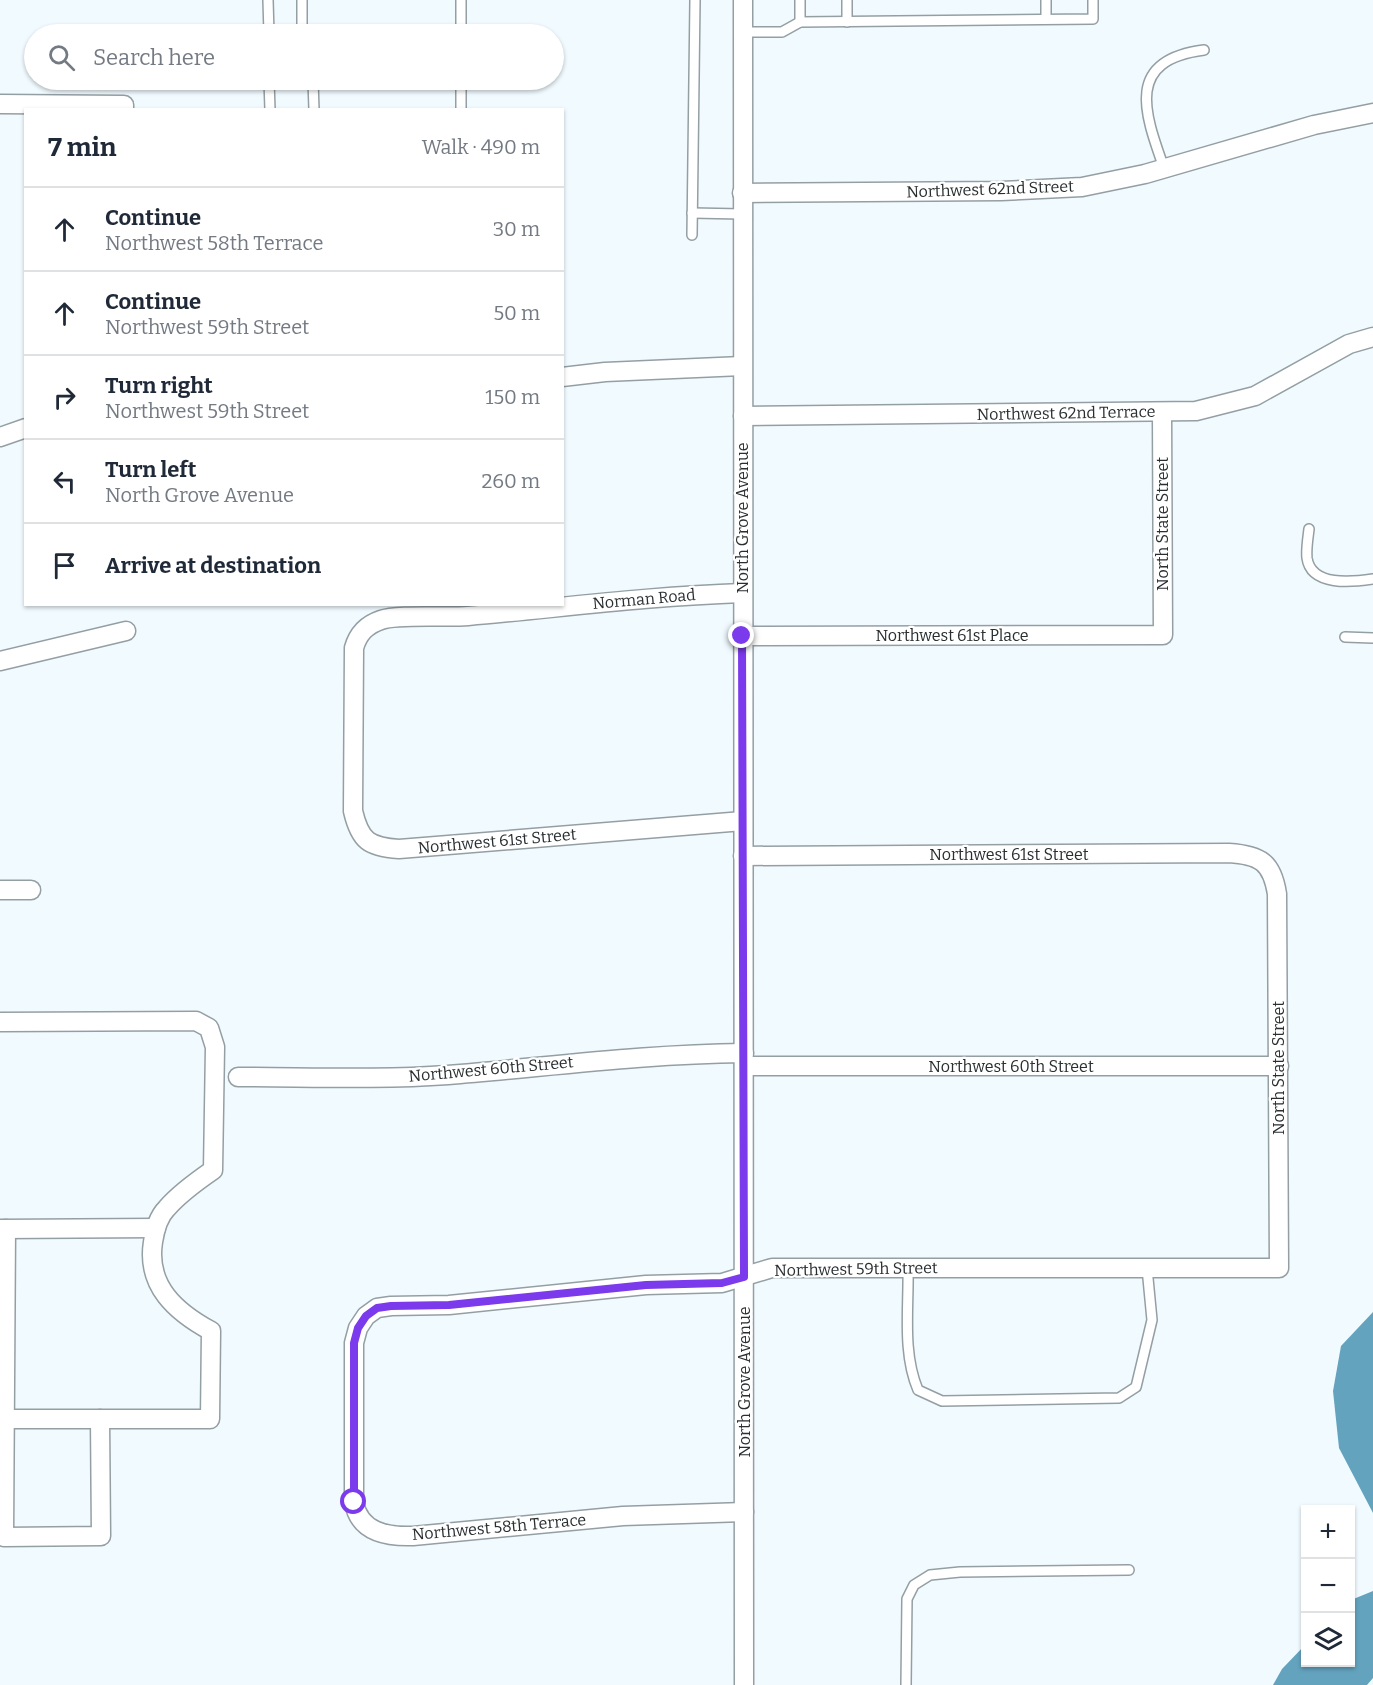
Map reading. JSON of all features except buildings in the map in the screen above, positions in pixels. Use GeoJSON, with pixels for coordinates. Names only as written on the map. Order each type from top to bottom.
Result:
{"type":"FeatureCollection","features":[{"type":"Feature","properties":{"kind":"street","name":"North Grove Avenue"},"geometry":{"type":"LineString","coordinates":[[743,0],[744,1685]]}},
{"type":"Feature","properties":{"kind":"street"},"geometry":{"type":"LineString","coordinates":[[0,104],[124,107]]}},
{"type":"Feature","properties":{"kind":"street","name":"Northwest 62nd Street"},"geometry":{"type":"LineString","coordinates":[[742,193],[1051,190],[1116,181],[1314,125],[1373,113]]}},
{"type":"Feature","properties":{"kind":"street","name":"Northwest 62nd Terrace"},"geometry":{"type":"LineString","coordinates":[[743,416],[1196,411],[1255,396],[1349,344],[1373,337]]}},
{"type":"Feature","properties":{"kind":"street"},"geometry":{"type":"LineString","coordinates":[[564,378],[604,372],[742,366]]}},
{"type":"Feature","properties":{"kind":"street","name":"North State Street"},"geometry":{"type":"LineString","coordinates":[[1162,412],[1163,635]]}},
{"type":"Feature","properties":{"kind":"street"},"geometry":{"type":"LineString","coordinates":[[0,437],[24,429]]}},
{"type":"Feature","properties":{"kind":"street","name":"Norman Road"},"geometry":{"type":"LineString","coordinates":[[354,730],[354,648],[358,636],[368,626],[383,619],[466,616],[672,595],[742,593]]}},
{"type":"Feature","properties":{"kind":"street"},"geometry":{"type":"LineString","coordinates":[[0,661],[126,631]]}},
{"type":"Feature","properties":{"kind":"street","name":"Northwest 61st Place"},"geometry":{"type":"LineString","coordinates":[[742,636],[1163,635]]}},
{"type":"Feature","properties":{"kind":"street","name":"Northwest 61st Street"},"geometry":{"type":"LineString","coordinates":[[354,730],[353,811],[357,829],[368,843],[382,848],[399,849],[743,821]]}},
{"type":"Feature","properties":{"kind":"street","name":"Northwest 61st Street"},"geometry":{"type":"LineString","coordinates":[[743,856],[1229,853],[1258,858],[1270,869]]}},
{"type":"Feature","properties":{"kind":"street","name":"North State Street"},"geometry":{"type":"LineString","coordinates":[[1270,869],[1277,894],[1279,1268]]}},
{"type":"Feature","properties":{"kind":"street"},"geometry":{"type":"LineString","coordinates":[[0,890],[31,890]]}},
{"type":"Feature","properties":{"kind":"street"},"geometry":{"type":"LineString","coordinates":[[0,1022],[196,1021],[209,1028],[215,1047],[213,1170],[165,1209],[156,1228],[151,1254],[153,1271],[160,1288],[173,1306],[211,1331],[210,1419],[5,1419]]}},
{"type":"Feature","properties":{"kind":"street","name":"Northwest 60th Street"},"geometry":{"type":"LineString","coordinates":[[238,1077],[386,1078],[447,1075],[612,1058],[1279,1066]]}},
{"type":"Feature","properties":{"kind":"street"},"geometry":{"type":"LineString","coordinates":[[100,1419],[100,1536],[4,1537],[3,1229],[156,1228]]}},
{"type":"Feature","properties":{"kind":"street","name":"Northwest 59th Street"},"geometry":{"type":"LineString","coordinates":[[354,1420],[354,1343],[358,1328],[366,1316],[377,1308],[449,1305],[646,1285],[722,1283],[772,1268],[1279,1268]]}},
{"type":"Feature","properties":{"kind":"street","name":"Northwest 58th Terrace"},"geometry":{"type":"LineString","coordinates":[[354,1420],[356,1515],[362,1523],[382,1533],[413,1536],[623,1516],[744,1512]]}},
{"type":"Feature","properties":{"kind":"lane"},"geometry":{"type":"LineString","coordinates":[[268,0],[269,24]]}},
{"type":"Feature","properties":{"kind":"lane"},"geometry":{"type":"LineString","coordinates":[[302,0],[302,24]]}},
{"type":"Feature","properties":{"kind":"lane"},"geometry":{"type":"LineString","coordinates":[[461,0],[461,24]]}},
{"type":"Feature","properties":{"kind":"lane"},"geometry":{"type":"LineString","coordinates":[[692,235],[695,0]]}},
{"type":"Feature","properties":{"kind":"lane"},"geometry":{"type":"LineString","coordinates":[[800,0],[800,22]]}},
{"type":"Feature","properties":{"kind":"lane"},"geometry":{"type":"LineString","coordinates":[[847,0],[847,22]]}},
{"type":"Feature","properties":{"kind":"lane"},"geometry":{"type":"LineString","coordinates":[[1046,0],[1046,19]]}},
{"type":"Feature","properties":{"kind":"lane"},"geometry":{"type":"LineString","coordinates":[[743,32],[782,32],[800,22],[1093,19],[1093,0]]}},
{"type":"Feature","properties":{"kind":"lane"},"geometry":{"type":"LineString","coordinates":[[1164,168],[1146,119],[1150,80],[1157,68],[1168,58],[1183,52],[1204,50]]}},
{"type":"Feature","properties":{"kind":"lane"},"geometry":{"type":"LineString","coordinates":[[269,90],[270,108]]}},
{"type":"Feature","properties":{"kind":"lane"},"geometry":{"type":"LineString","coordinates":[[313,90],[314,108]]}},
{"type":"Feature","properties":{"kind":"lane"},"geometry":{"type":"LineString","coordinates":[[461,90],[461,108]]}},
{"type":"Feature","properties":{"kind":"lane"},"geometry":{"type":"LineString","coordinates":[[692,213],[742,214]]}},
{"type":"Feature","properties":{"kind":"lane"},"geometry":{"type":"LineString","coordinates":[[1309,529],[1307,560],[1315,573],[1332,580],[1352,582],[1373,579]]}},
{"type":"Feature","properties":{"kind":"lane"},"geometry":{"type":"LineString","coordinates":[[1346,637],[1373,638]]}},
{"type":"Feature","properties":{"kind":"lane"},"geometry":{"type":"LineString","coordinates":[[908,1268],[908,1351],[910,1371],[918,1390],[942,1401],[989,1402],[1119,1398],[1136,1387],[1152,1320],[1147,1268]]}},
{"type":"Feature","properties":{"kind":"lane"},"geometry":{"type":"LineString","coordinates":[[906,1685],[907,1599],[914,1585],[930,1575],[960,1572],[1129,1570]]}},
{"type":"Feature","properties":{"kind":"water"},"geometry":{"type":"Polygon","coordinates":[[[1373,1312],[1373,1513],[1339,1448],[1333,1391],[1341,1346],[1373,1312]]]}},
{"type":"Feature","properties":{"kind":"water"},"geometry":{"type":"Polygon","coordinates":[[[1373,1591],[1373,1678],[1367,1685],[1273,1685],[1282,1669],[1301,1649],[1301,1667],[1355,1667],[1355,1598],[1373,1591]]]}},
{"type":"Feature","properties":{"kind":"route"},"geometry":{"type":"LineString","coordinates":[[354,1502],[354,1343],[358,1328],[366,1316],[377,1308],[449,1305],[646,1285],[722,1283],[744,1277],[742,636]]}}]}
